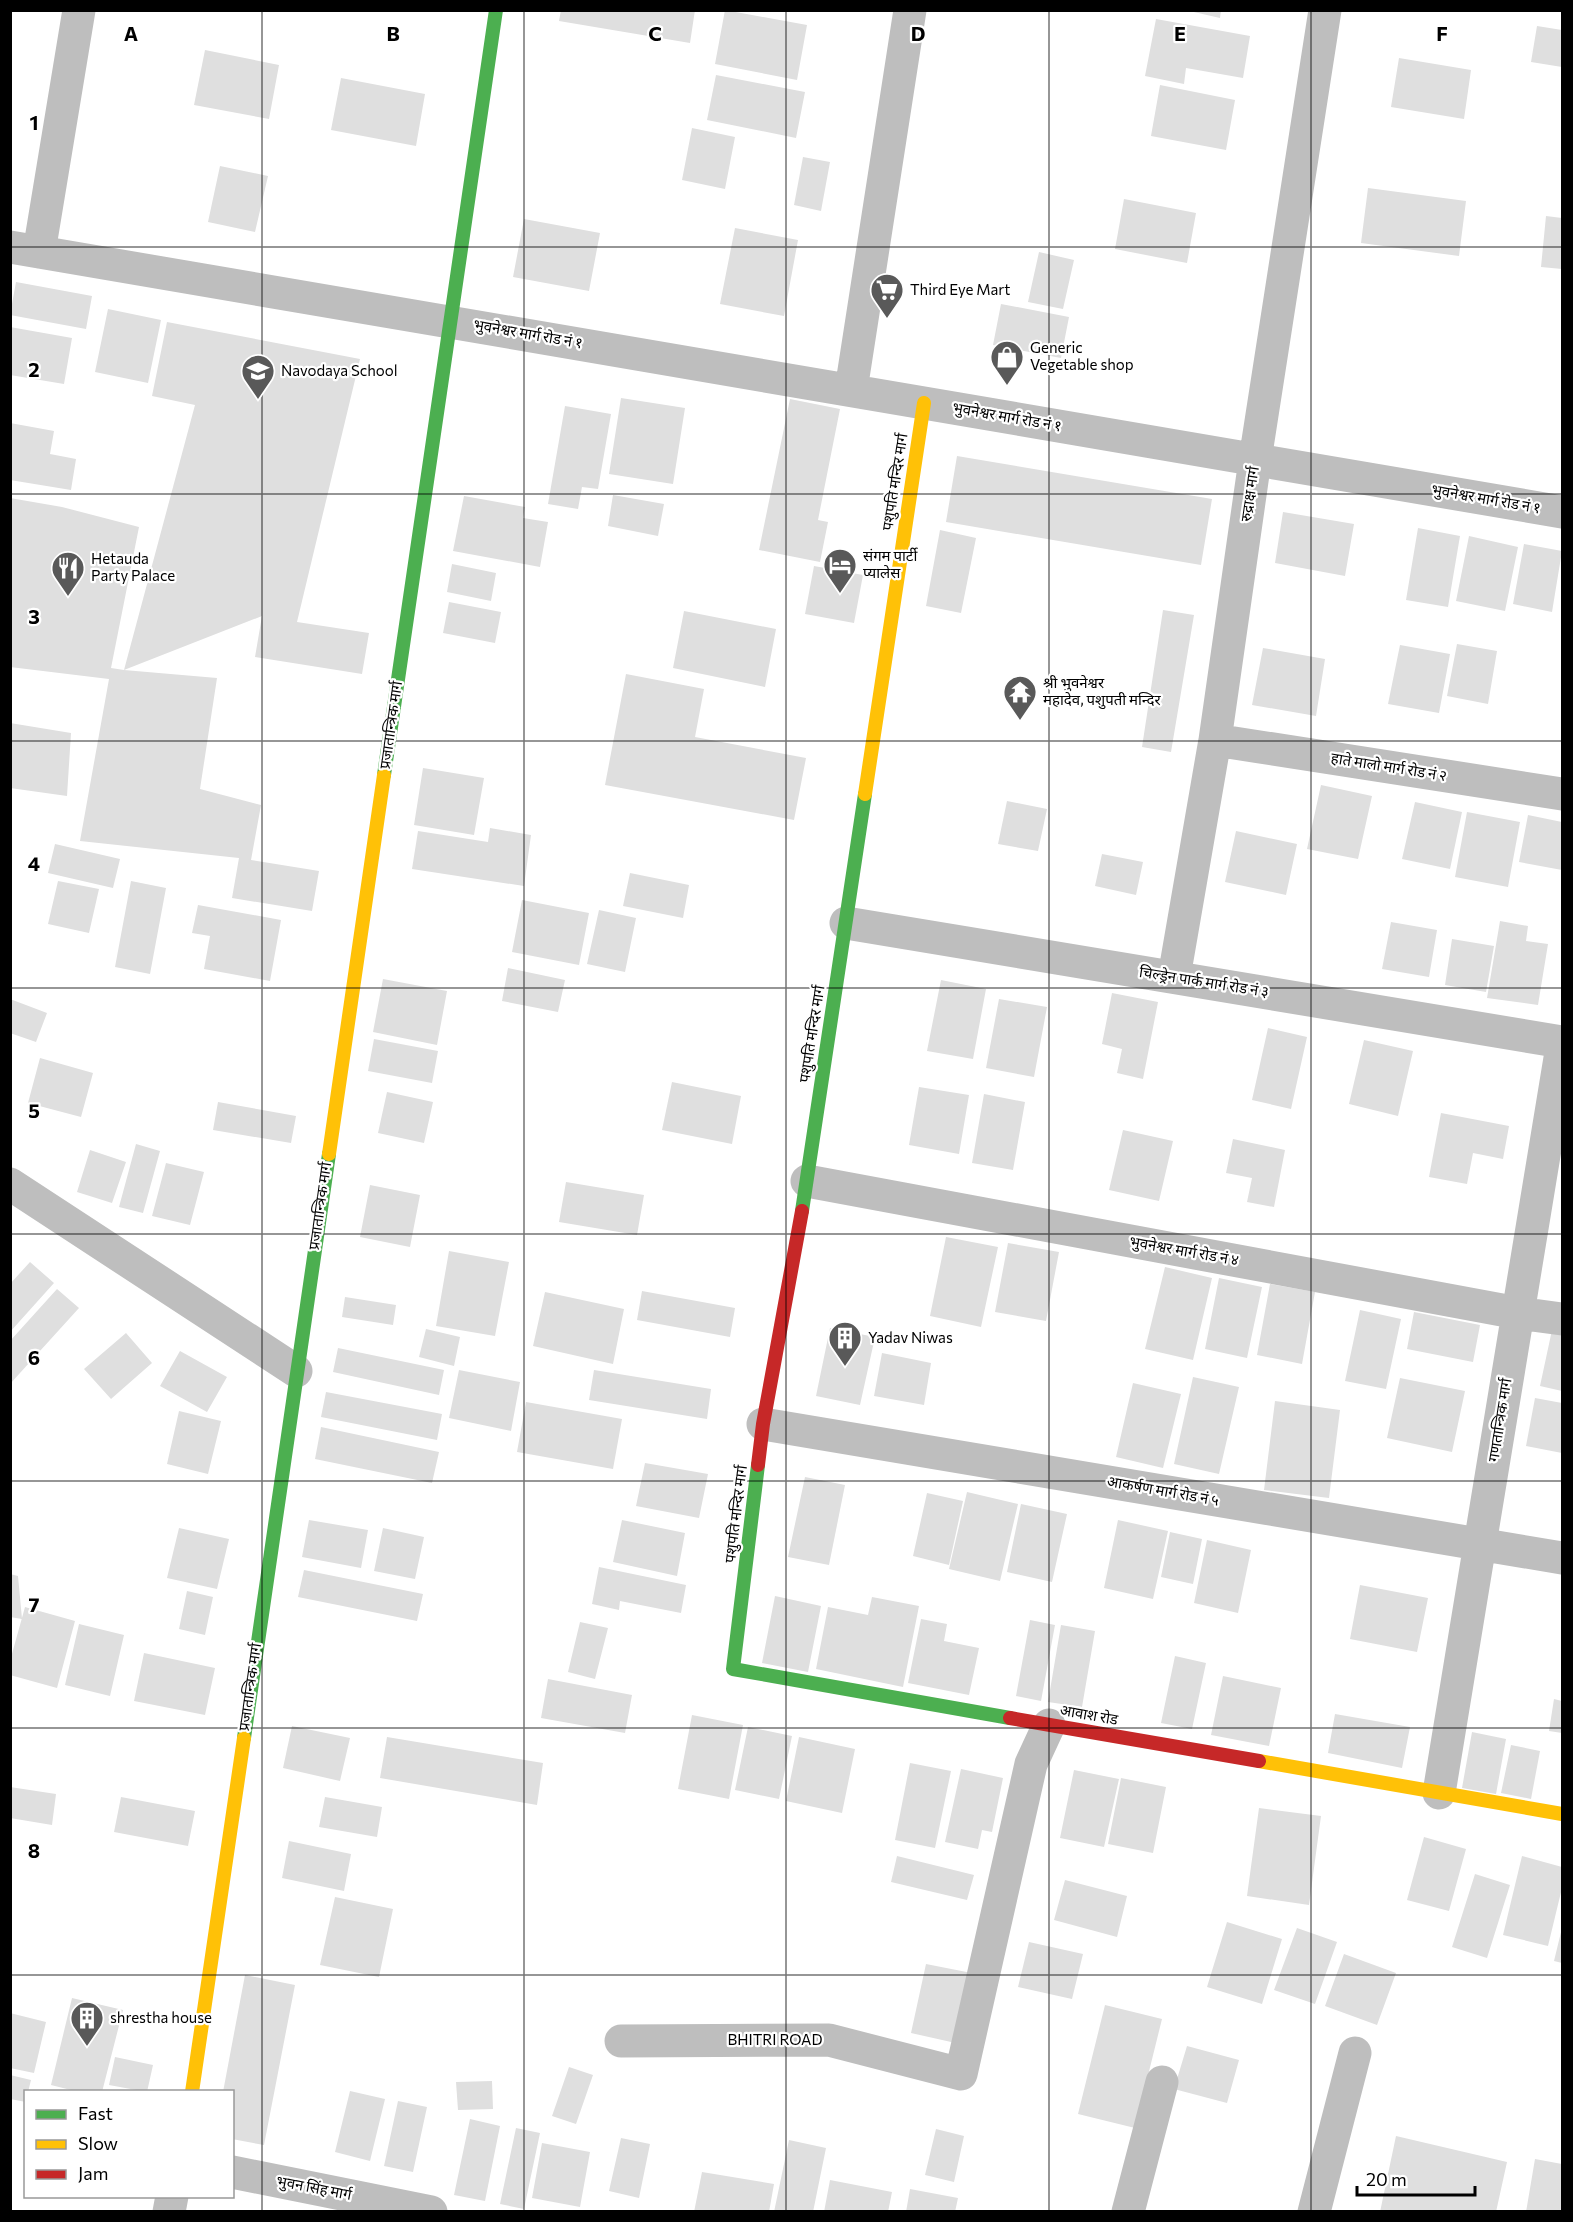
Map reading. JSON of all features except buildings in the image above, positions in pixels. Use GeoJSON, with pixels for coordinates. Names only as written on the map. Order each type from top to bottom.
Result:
{"type":"FeatureCollection","features":[{"type":"Feature","properties":{"kind":"street"},"geometry":{"type":"LineString","coordinates":[[25,249],[79,10]]}},
{"type":"Feature","properties":{"kind":"street","name":"प्रजातान्त्रिक मार्ग"},"geometry":{"type":"LineString","coordinates":[[192,2090],[496,10]]}},
{"type":"Feature","properties":{"kind":"street"},"geometry":{"type":"LineString","coordinates":[[851,390],[910,10]]}},
{"type":"Feature","properties":{"kind":"street","name":"रुद्राक्ष मार्ग"},"geometry":{"type":"LineString","coordinates":[[1174,977],[1215,740],[1255,460],[1325,10]]}},
{"type":"Feature","properties":{"kind":"street","name":"भुवनेश्वर मार्ग रोड नं १"},"geometry":{"type":"LineString","coordinates":[[25,249],[1563,512]]}},
{"type":"Feature","properties":{"kind":"street","name":"पशुपति मन्दिर मार्ग"},"geometry":{"type":"LineString","coordinates":[[734,1669],[763,1424],[807,1181],[924,403]]}},
{"type":"Feature","properties":{"kind":"street","name":"हाते मालो मार्ग रोड नं २"},"geometry":{"type":"LineString","coordinates":[[1215,740],[1563,794]]}},
{"type":"Feature","properties":{"kind":"street","name":"चिल्ड्रेन पार्क मार्ग रोड नं ३"},"geometry":{"type":"LineString","coordinates":[[846,923],[1563,1044]]}},
{"type":"Feature","properties":{"kind":"street","name":"गणतान्त्रिक मार्ग"},"geometry":{"type":"LineString","coordinates":[[1439,1793],[1563,1044]]}},
{"type":"Feature","properties":{"kind":"street","name":"भुवनेश्वर मार्ग रोड नं ४"},"geometry":{"type":"LineString","coordinates":[[807,1181],[1518,1313],[1563,1319]]}},
{"type":"Feature","properties":{"kind":"street"},"geometry":{"type":"LineString","coordinates":[[10,1184],[296,1371]]}},
{"type":"Feature","properties":{"kind":"street","name":"आकर्षण मार्ग रोड नं ५"},"geometry":{"type":"LineString","coordinates":[[763,1424],[1563,1558]]}},
{"type":"Feature","properties":{"kind":"street","name":"आवाश रोड"},"geometry":{"type":"LineString","coordinates":[[734,1669],[1439,1793]]}},
{"type":"Feature","properties":{"kind":"street","name":"BHITRI ROAD"},"geometry":{"type":"LineString","coordinates":[[621,2040],[829,2040],[961,2074],[1031,1764],[1049,1725]]}},
{"type":"Feature","properties":{"kind":"street"},"geometry":{"type":"LineString","coordinates":[[1439,1793],[1563,1814]]}},
{"type":"Feature","properties":{"kind":"street"},"geometry":{"type":"LineString","coordinates":[[1314,2211],[1355,2053]]}},
{"type":"Feature","properties":{"kind":"street"},"geometry":{"type":"LineString","coordinates":[[1128,2211],[1162,2082]]}},
{"type":"Feature","properties":{"kind":"street","name":"भुवन सिंह मार्ग"},"geometry":{"type":"LineString","coordinates":[[234,2172],[431,2211]]}},
{"type":"Feature","properties":{"kind":"traffic: fast"},"geometry":{"type":"LineString","coordinates":[[384,775],[496,10]]}},
{"type":"Feature","properties":{"kind":"traffic: fast"},"geometry":{"type":"LineString","coordinates":[[802,1211],[865,794]]}},
{"type":"Feature","properties":{"kind":"traffic: fast"},"geometry":{"type":"LineString","coordinates":[[244,1738],[329,1154]]}},
{"type":"Feature","properties":{"kind":"traffic: fast"},"geometry":{"type":"LineString","coordinates":[[758,1465],[733,1669],[1010,1718]]}},
{"type":"Feature","properties":{"kind":"traffic: slow"},"geometry":{"type":"LineString","coordinates":[[865,794],[924,403]]}},
{"type":"Feature","properties":{"kind":"traffic: slow"},"geometry":{"type":"LineString","coordinates":[[329,1154],[384,775]]}},
{"type":"Feature","properties":{"kind":"traffic: slow"},"geometry":{"type":"LineString","coordinates":[[192,2090],[244,1738]]}},
{"type":"Feature","properties":{"kind":"traffic: slow"},"geometry":{"type":"LineString","coordinates":[[1259,1761],[1562,1814]]}},
{"type":"Feature","properties":{"kind":"traffic: jam"},"geometry":{"type":"LineString","coordinates":[[758,1465],[763,1424],[802,1211]]}},
{"type":"Feature","properties":{"kind":"traffic: jam"},"geometry":{"type":"LineString","coordinates":[[1010,1718],[1259,1761]]}},
{"type":"Feature","properties":{"kind":"place","name":"Third Eye Mart"},"geometry":{"type":"Point","coordinates":[887,319]}},
{"type":"Feature","properties":{"kind":"place","name":"Generic Vegetable shop"},"geometry":{"type":"Point","coordinates":[1007,386]}},
{"type":"Feature","properties":{"kind":"place","name":"Navodaya School"},"geometry":{"type":"Point","coordinates":[258,400]}},
{"type":"Feature","properties":{"kind":"place","name":"संगम पार्टी प्यालेस"},"geometry":{"type":"Point","coordinates":[840,594]}},
{"type":"Feature","properties":{"kind":"place","name":"Hetauda Party Palace"},"geometry":{"type":"Point","coordinates":[68,597]}},
{"type":"Feature","properties":{"kind":"place","name":"श्री भुवनेश्वर महादेव, पशुपती मन्दिर"},"geometry":{"type":"Point","coordinates":[1020,721]}},
{"type":"Feature","properties":{"kind":"place","name":"Yadav Niwas"},"geometry":{"type":"Point","coordinates":[845,1367]}},
{"type":"Feature","properties":{"kind":"place","name":"shrestha house"},"geometry":{"type":"Point","coordinates":[87,2047]}}]}
